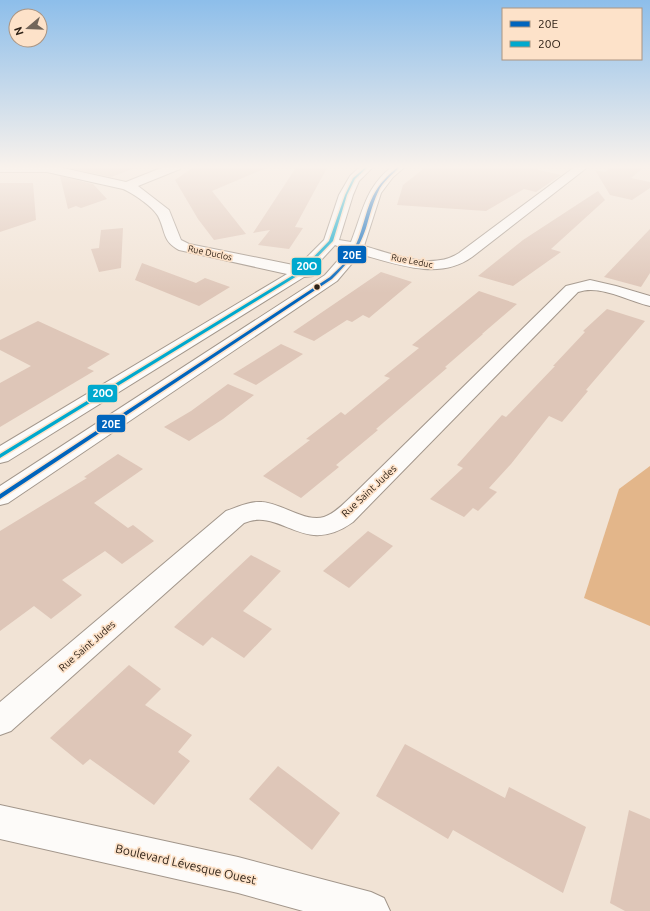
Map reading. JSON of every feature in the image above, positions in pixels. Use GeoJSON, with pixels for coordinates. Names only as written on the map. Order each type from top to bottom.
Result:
{"type":"FeatureCollection","features":[{"type":"Feature","properties":{"kind":"street","name":"Rue Duclos"},"geometry":{"type":"LineString","coordinates":[[159,209],[164,213],[175,242],[184,247],[331,278]]}},
{"type":"Feature","properties":{"kind":"street"},"geometry":{"type":"LineString","coordinates":[[0,456],[301,272],[331,241],[342,209]]}},
{"type":"Feature","properties":{"kind":"street"},"geometry":{"type":"LineString","coordinates":[[0,497],[331,278],[356,248],[368,209]]}},
{"type":"Feature","properties":{"kind":"street","name":"Rue Leduc"},"geometry":{"type":"LineString","coordinates":[[331,241],[432,266],[444,266],[455,262],[526,209]]}},
{"type":"Feature","properties":{"kind":"street","name":"Rue Saint Judes"},"geometry":{"type":"LineString","coordinates":[[0,721],[235,517],[253,509],[278,513],[304,525],[324,526],[342,518],[368,495],[572,290],[580,285],[591,285],[650,301]]}},
{"type":"Feature","properties":{"kind":"street","name":"Boulevard Lévesque Ouest"},"geometry":{"type":"LineString","coordinates":[[0,822],[238,875],[371,911]]}},
{"type":"Feature","properties":{"kind":"shaded area"},"geometry":{"type":"Polygon","coordinates":[[[650,466],[650,626],[584,598],[619,489],[650,466]]]}},
{"type":"Feature","properties":{"kind":"building"},"geometry":{"type":"Polygon","coordinates":[[[0,209],[35,209],[36,220],[0,232],[0,209]]]}},
{"type":"Feature","properties":{"kind":"building"},"geometry":{"type":"Polygon","coordinates":[[[192,209],[226,209],[246,234],[214,240],[192,209]]]}},
{"type":"Feature","properties":{"kind":"building"},"geometry":{"type":"Polygon","coordinates":[[[269,209],[305,209],[295,227],[303,228],[289,249],[258,245],[270,230],[253,233],[269,209]]]}},
{"type":"Feature","properties":{"kind":"building"},"geometry":{"type":"Polygon","coordinates":[[[449,209],[490,209],[486,211],[449,209]]]}},
{"type":"Feature","properties":{"kind":"building"},"geometry":{"type":"Polygon","coordinates":[[[571,209],[596,209],[551,249],[561,252],[513,286],[478,276],[523,240],[571,209]]]}},
{"type":"Feature","properties":{"kind":"building"},"geometry":{"type":"Polygon","coordinates":[[[123,228],[121,268],[99,272],[91,249],[99,248],[101,230],[123,228]]]}},
{"type":"Feature","properties":{"kind":"building"},"geometry":{"type":"Polygon","coordinates":[[[650,229],[650,273],[641,287],[604,277],[650,229]]]}},
{"type":"Feature","properties":{"kind":"building"},"geometry":{"type":"Polygon","coordinates":[[[142,263],[196,283],[205,278],[230,287],[199,306],[135,280],[142,263]]]}},
{"type":"Feature","properties":{"kind":"building"},"geometry":{"type":"Polygon","coordinates":[[[381,272],[412,282],[369,318],[363,315],[352,322],[347,320],[314,341],[293,332],[381,272]]]}},
{"type":"Feature","properties":{"kind":"building"},"geometry":{"type":"Polygon","coordinates":[[[479,291],[517,304],[445,367],[447,368],[376,429],[378,430],[336,465],[339,467],[301,498],[263,476],[310,440],[306,439],[341,412],[345,415],[390,378],[384,376],[419,348],[412,345],[479,291]]]}},
{"type":"Feature","properties":{"kind":"building"},"geometry":{"type":"Polygon","coordinates":[[[607,309],[645,321],[586,390],[588,391],[562,422],[549,416],[511,464],[489,488],[497,492],[478,511],[473,508],[464,517],[430,499],[463,468],[457,465],[502,415],[506,417],[555,366],[553,366],[585,332],[583,331],[607,309]]]}},
{"type":"Feature","properties":{"kind":"building"},"geometry":{"type":"Polygon","coordinates":[[[38,321],[110,354],[87,368],[94,371],[0,427],[0,383],[31,366],[0,350],[0,340],[38,321]]]}},
{"type":"Feature","properties":{"kind":"building"},"geometry":{"type":"Polygon","coordinates":[[[281,344],[303,354],[256,385],[233,374],[281,344]]]}},
{"type":"Feature","properties":{"kind":"building"},"geometry":{"type":"Polygon","coordinates":[[[228,384],[254,395],[223,419],[189,441],[164,427],[191,411],[228,384]]]}},
{"type":"Feature","properties":{"kind":"building"},"geometry":{"type":"Polygon","coordinates":[[[118,454],[143,469],[94,503],[128,528],[133,525],[154,541],[122,564],[105,551],[62,580],[82,595],[51,619],[34,606],[0,631],[0,531],[87,478],[84,477],[118,454]]]}},
{"type":"Feature","properties":{"kind":"building"},"geometry":{"type":"Polygon","coordinates":[[[368,531],[393,546],[349,588],[323,571],[368,531]]]}},
{"type":"Feature","properties":{"kind":"building"},"geometry":{"type":"Polygon","coordinates":[[[251,555],[281,571],[243,611],[272,629],[244,658],[212,637],[203,646],[174,627],[251,555]]]}},
{"type":"Feature","properties":{"kind":"building"},"geometry":{"type":"Polygon","coordinates":[[[129,665],[161,689],[145,705],[192,735],[178,752],[190,761],[154,805],[90,759],[83,765],[50,738],[129,665]]]}},
{"type":"Feature","properties":{"kind":"building"},"geometry":{"type":"Polygon","coordinates":[[[405,744],[505,798],[509,787],[586,827],[563,893],[453,830],[448,839],[376,796],[405,744]]]}},
{"type":"Feature","properties":{"kind":"building"},"geometry":{"type":"Polygon","coordinates":[[[278,766],[340,813],[312,850],[249,799],[278,766]]]}},
{"type":"Feature","properties":{"kind":"building"},"geometry":{"type":"Polygon","coordinates":[[[629,810],[650,819],[650,911],[625,911],[610,903],[629,810]]]}},
{"type":"Feature","properties":{"kind":"transit line","name":"20O"},"geometry":{"type":"LineString","coordinates":[[0,456],[301,272],[331,241],[342,209]]}},
{"type":"Feature","properties":{"kind":"transit line","name":"20E"},"geometry":{"type":"LineString","coordinates":[[0,497],[331,278],[346,263],[354,252],[364,228],[370,209]]}}]}
